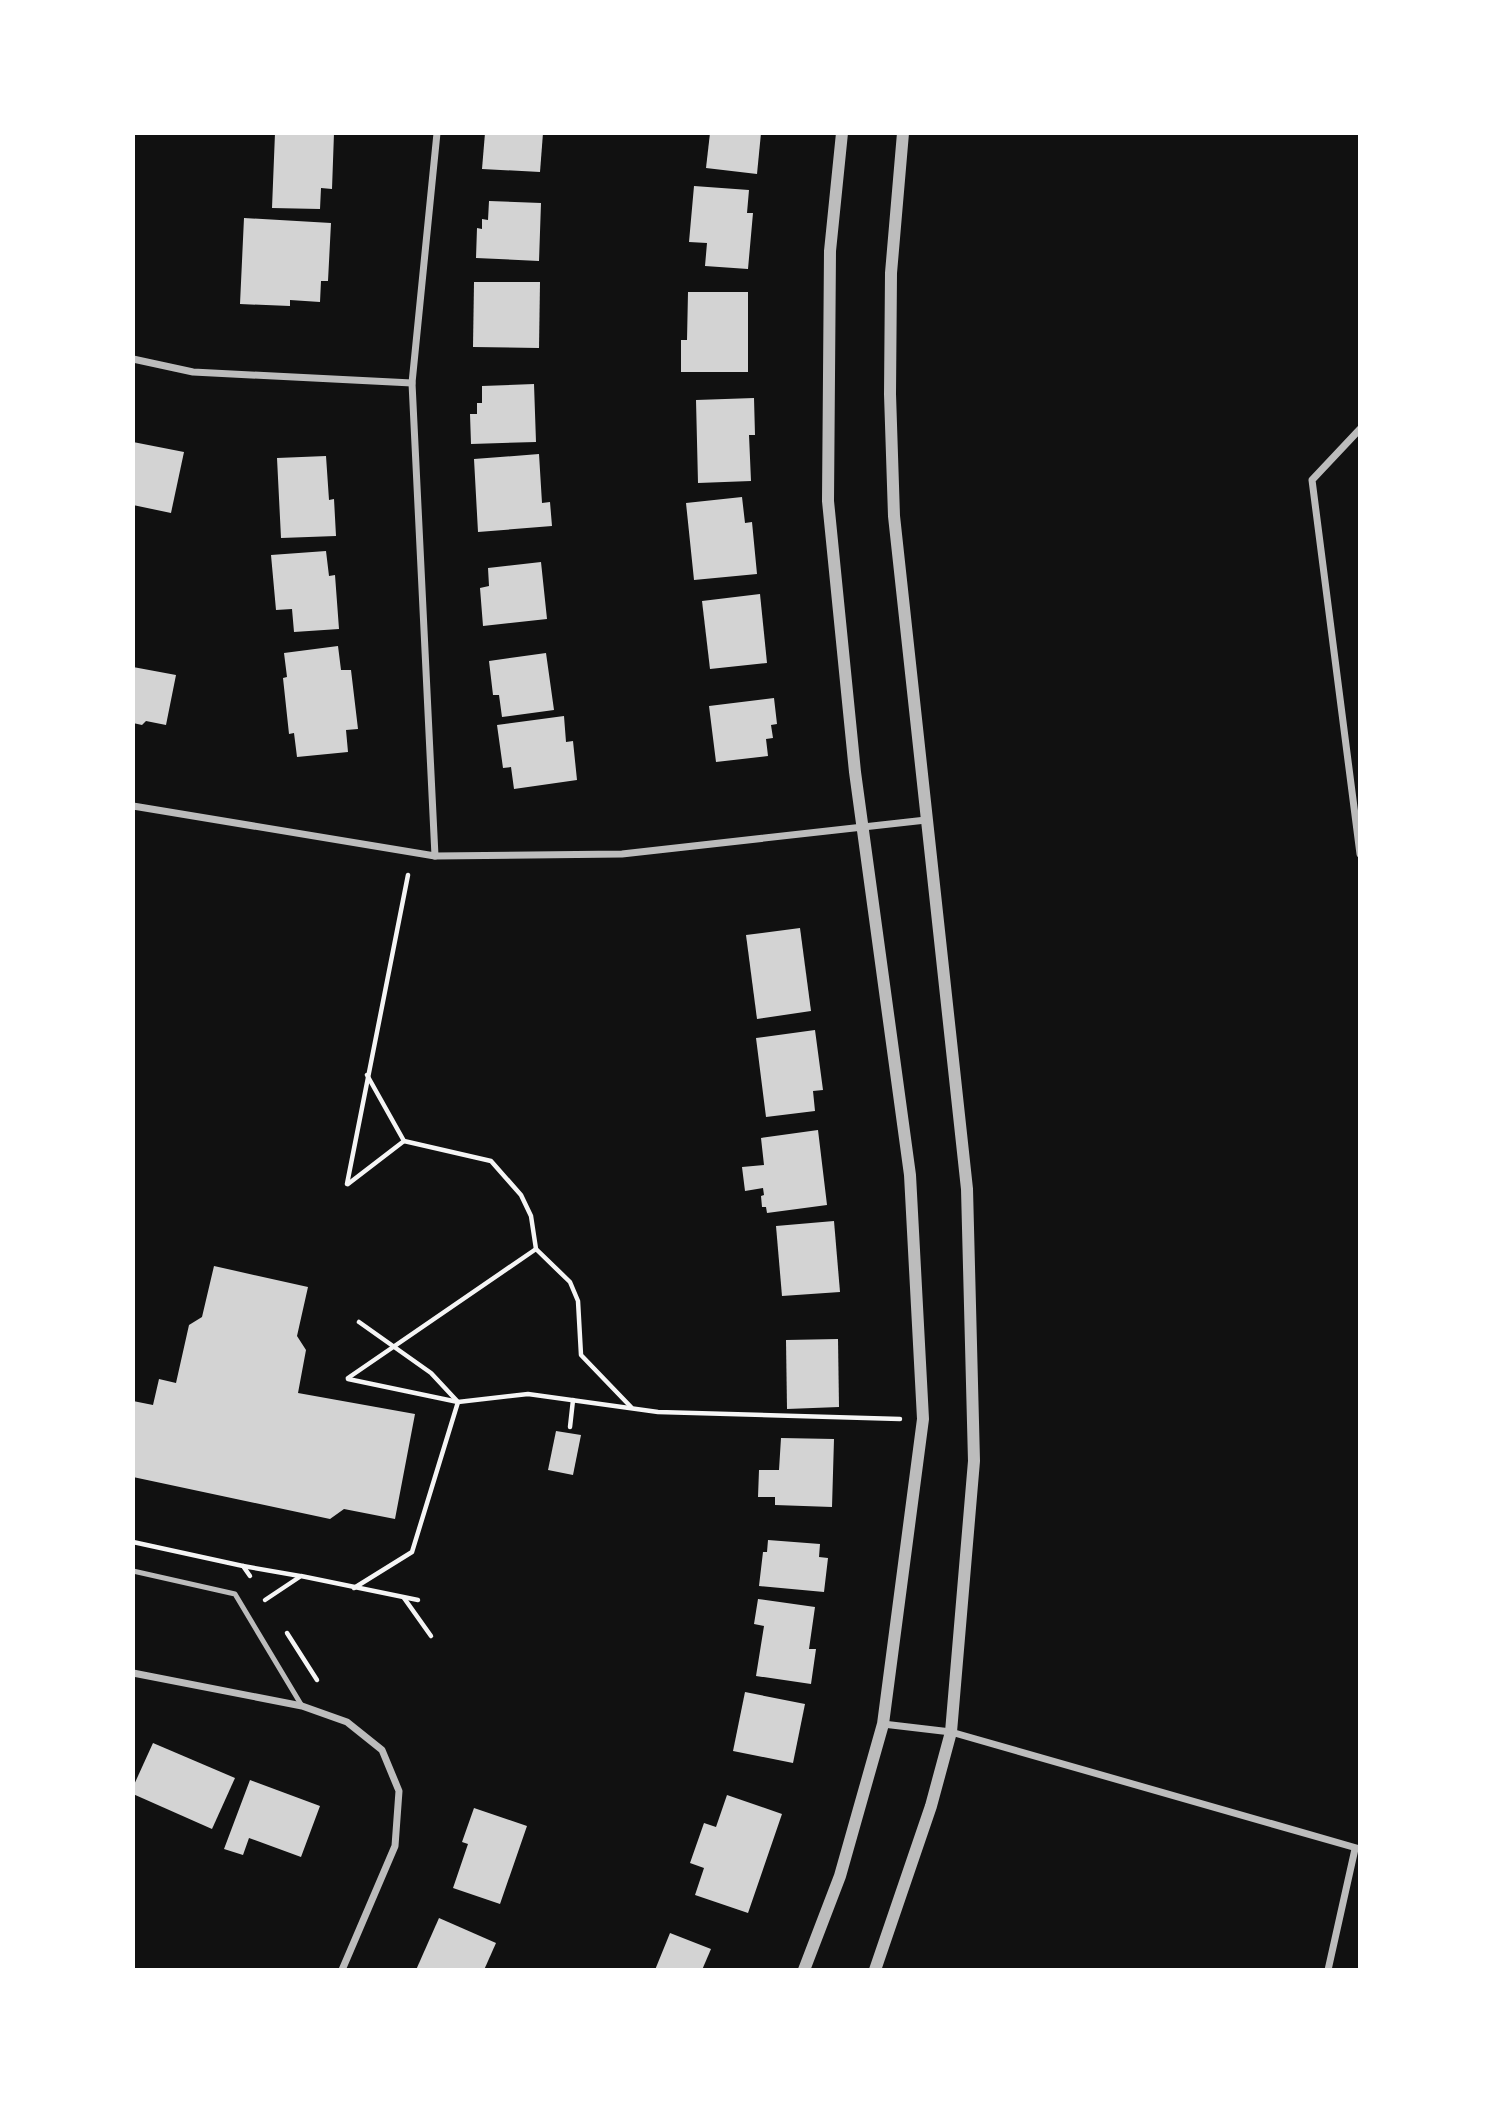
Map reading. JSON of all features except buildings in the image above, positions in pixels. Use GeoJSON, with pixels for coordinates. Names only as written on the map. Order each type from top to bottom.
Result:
{"type":"FeatureCollection","features":[{"type":"Feature","properties":{"kind":"street"},"geometry":{"type":"LineString","coordinates":[[435,856],[412,383],[437,133]]}},
{"type":"Feature","properties":{"kind":"street"},"geometry":{"type":"LineString","coordinates":[[804,1970],[840,1876],[883,1724],[923,1419],[910,1175],[862,827],[828,501],[830,251],[842,133]]}},
{"type":"Feature","properties":{"kind":"street"},"geometry":{"type":"LineString","coordinates":[[875,1970],[931,1806],[951,1732],[974,1461],[975,1419],[967,1189],[893,503],[891,273],[903,133]]}},
{"type":"Feature","properties":{"kind":"street"},"geometry":{"type":"LineString","coordinates":[[133,359],[193,372],[412,383]]}},
{"type":"Feature","properties":{"kind":"street"},"geometry":{"type":"LineString","coordinates":[[1360,429],[1312,480],[1360,854]]}},
{"type":"Feature","properties":{"kind":"street"},"geometry":{"type":"LineString","coordinates":[[133,806],[435,856],[622,854],[926,820]]}},
{"type":"Feature","properties":{"kind":"street"},"geometry":{"type":"LineString","coordinates":[[133,1673],[302,1706],[347,1721],[382,1750],[399,1791],[395,1846],[342,1970]]}},
{"type":"Feature","properties":{"kind":"street"},"geometry":{"type":"LineString","coordinates":[[883,1724],[951,1732],[1358,1849],[1328,1970]]}},
{"type":"Feature","properties":{"kind":"lane"},"geometry":{"type":"LineString","coordinates":[[133,1571],[235,1594],[302,1706]]}},
{"type":"Feature","properties":{"kind":"path"},"geometry":{"type":"LineString","coordinates":[[404,1141],[347,1184],[413,853]]}},
{"type":"Feature","properties":{"kind":"path"},"geometry":{"type":"LineString","coordinates":[[367,1075],[404,1141],[491,1161],[521,1195],[531,1216],[536,1249],[570,1282],[578,1301],[581,1355],[633,1408]]}},
{"type":"Feature","properties":{"kind":"path"},"geometry":{"type":"LineString","coordinates":[[536,1249],[348,1379],[458,1402],[528,1394],[658,1412],[923,1419]]}},
{"type":"Feature","properties":{"kind":"path"},"geometry":{"type":"LineString","coordinates":[[359,1322],[431,1373],[458,1402]]}},
{"type":"Feature","properties":{"kind":"path"},"geometry":{"type":"LineString","coordinates":[[570,1427],[573,1400]]}},
{"type":"Feature","properties":{"kind":"path"},"geometry":{"type":"LineString","coordinates":[[354,1588],[412,1552],[458,1402]]}},
{"type":"Feature","properties":{"kind":"path"},"geometry":{"type":"LineString","coordinates":[[243,1566],[418,1600]]}},
{"type":"Feature","properties":{"kind":"path"},"geometry":{"type":"LineString","coordinates":[[265,1600],[301,1576]]}},
{"type":"Feature","properties":{"kind":"path"},"geometry":{"type":"LineString","coordinates":[[404,1598],[430,1636]]}}]}
